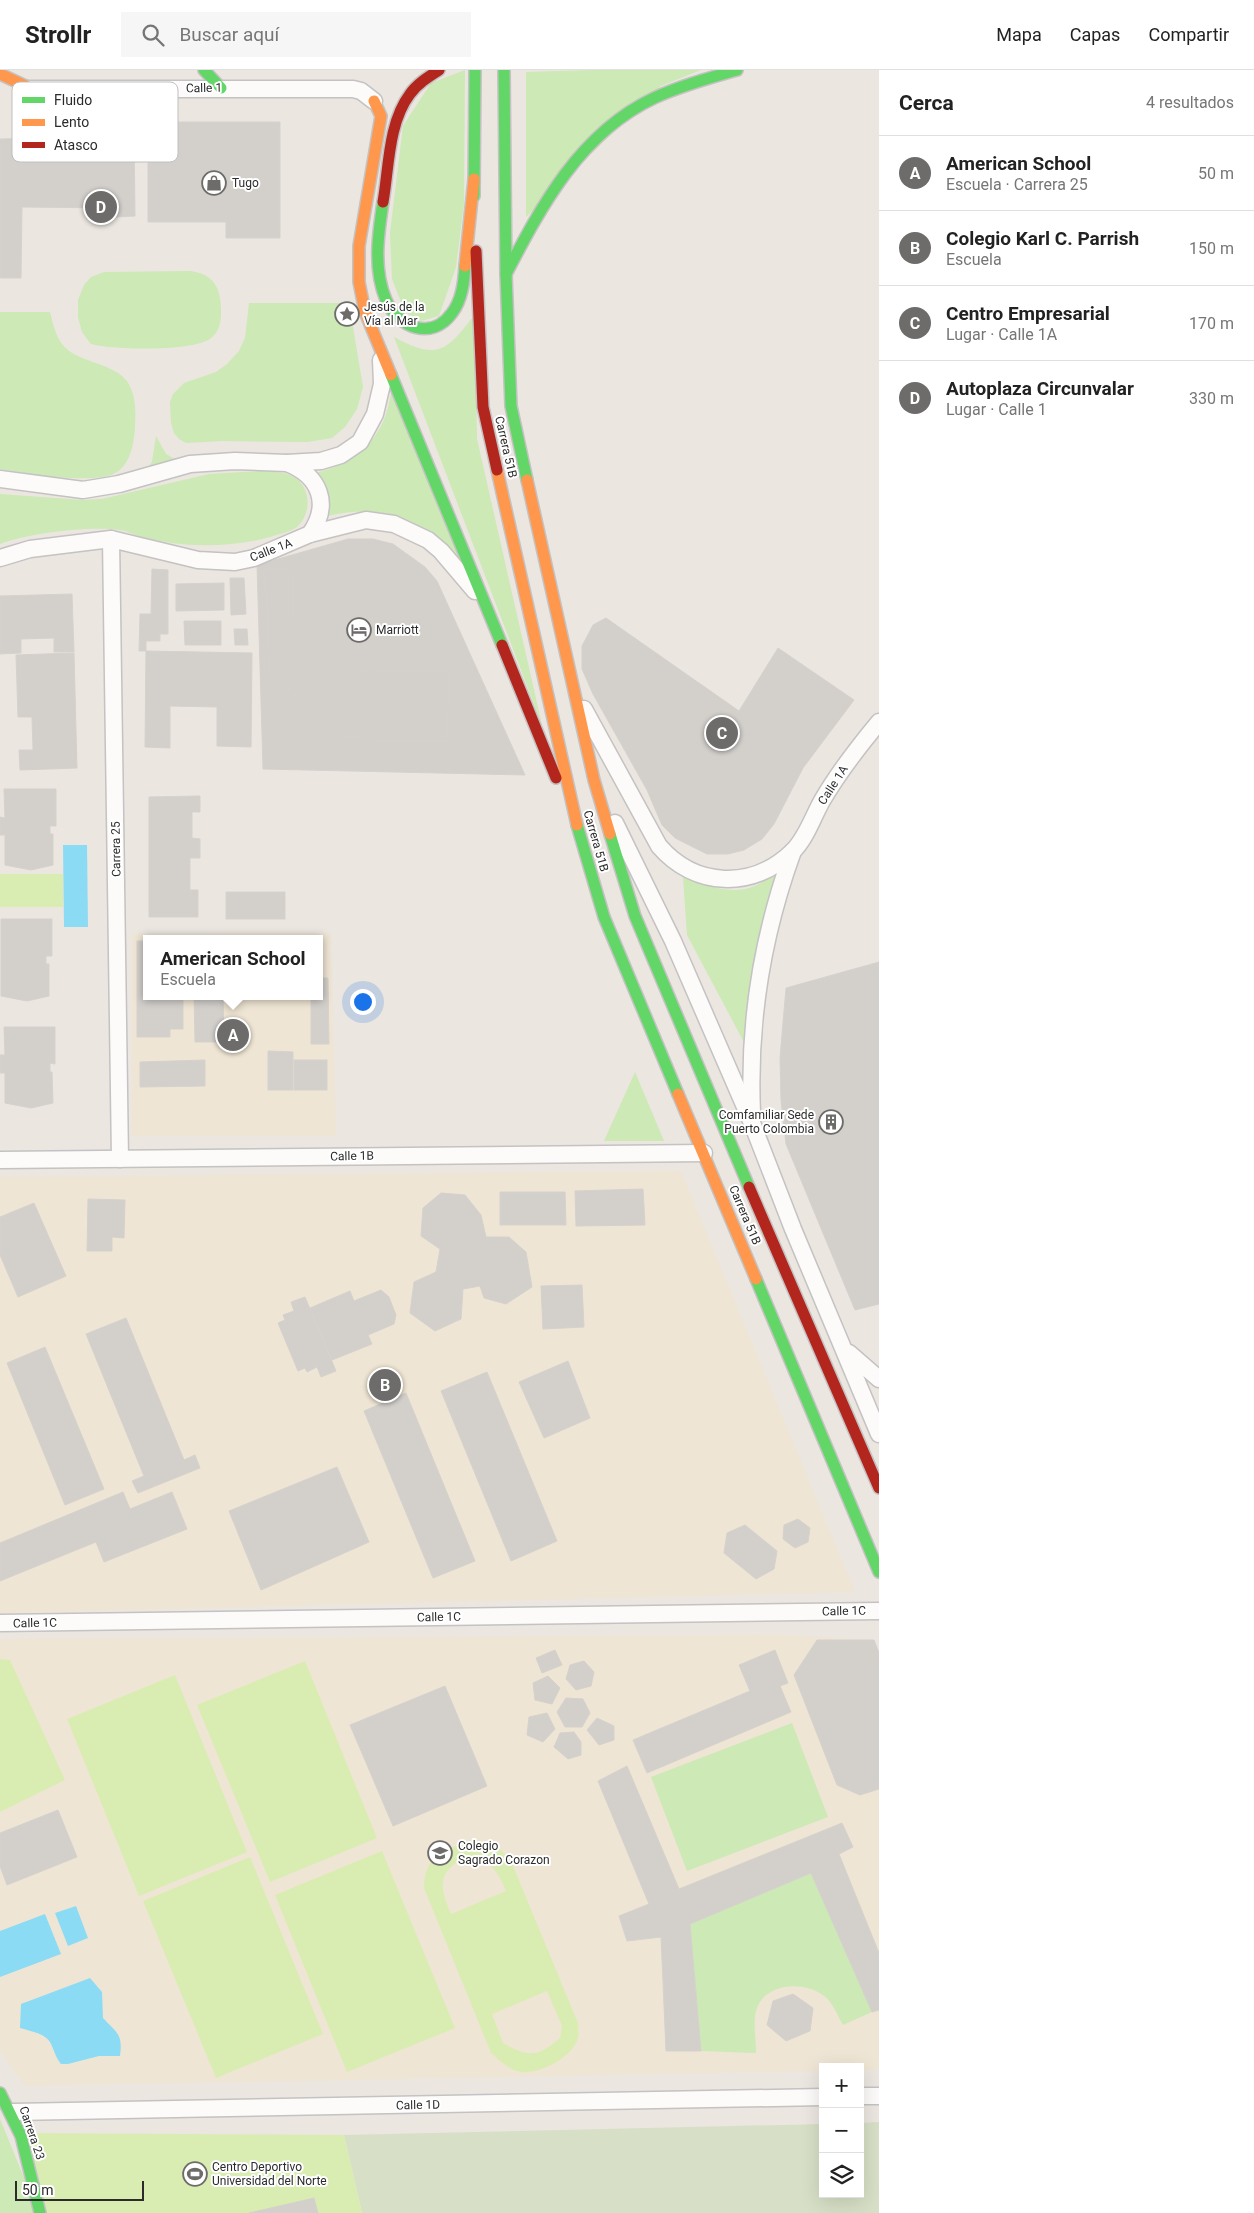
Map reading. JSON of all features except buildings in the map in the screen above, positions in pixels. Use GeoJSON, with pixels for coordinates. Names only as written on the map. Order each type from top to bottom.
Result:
{"type":"FeatureCollection","features":[{"type":"Feature","properties":{"kind":"main road"},"geometry":{"type":"LineString","coordinates":[[204,70],[221,88]]}},
{"type":"Feature","properties":{"kind":"main road"},"geometry":{"type":"LineString","coordinates":[[439,70],[414,88],[403,104],[394,135],[380,234],[378,256],[386,301],[396,318],[409,328],[424,330],[432,328],[448,317],[458,301],[464,269],[474,179]]}},
{"type":"Feature","properties":{"kind":"main road","name":"Carrera 51B"},"geometry":{"type":"LineString","coordinates":[[475,70],[474,179],[483,407],[579,834],[604,917],[879,1572]]}},
{"type":"Feature","properties":{"kind":"main road","name":"Carrera 51B"},"geometry":{"type":"LineString","coordinates":[[504,70],[506,274],[511,406],[594,780],[614,852],[639,925],[691,1052],[879,1488]]}},
{"type":"Feature","properties":{"kind":"main road"},"geometry":{"type":"LineString","coordinates":[[506,274],[554,187],[577,156],[603,130],[617,118],[651,99],[701,79],[737,70]]}},
{"type":"Feature","properties":{"kind":"main road"},"geometry":{"type":"LineString","coordinates":[[0,74],[17,82]]}},
{"type":"Feature","properties":{"kind":"main road"},"geometry":{"type":"LineString","coordinates":[[374,101],[381,116],[358,246],[359,282],[365,312],[579,834]]}},
{"type":"Feature","properties":{"kind":"main road","name":"Carrera 23"},"geometry":{"type":"LineString","coordinates":[[0,2094],[13,2112],[27,2158],[40,2213]]}},
{"type":"Feature","properties":{"kind":"street","name":"Calle 1"},"geometry":{"type":"LineString","coordinates":[[178,88],[353,89],[361,91],[374,101]]}},
{"type":"Feature","properties":{"kind":"street"},"geometry":{"type":"LineString","coordinates":[[0,479],[83,490],[119,484],[190,464],[234,460],[288,463],[321,461],[341,455],[360,442],[375,414],[382,384],[380,348]]}},
{"type":"Feature","properties":{"kind":"street"},"geometry":{"type":"LineString","coordinates":[[288,463],[301,468],[319,490],[320,515],[310,534]]}},
{"type":"Feature","properties":{"kind":"street","name":"Calle 1A"},"geometry":{"type":"LineString","coordinates":[[0,558],[30,549],[111,539],[198,560],[235,562],[254,558],[310,534],[366,520],[394,524],[428,540],[483,599]]}},
{"type":"Feature","properties":{"kind":"street","name":"Carrera 25"},"geometry":{"type":"LineString","coordinates":[[111,539],[120,1159]]}},
{"type":"Feature","properties":{"kind":"street"},"geometry":{"type":"LineString","coordinates":[[576,694],[651,834],[666,854],[677,864],[706,877],[731,880],[756,875],[770,868],[793,851]]}},
{"type":"Feature","properties":{"kind":"street","name":"Calle 1A"},"geometry":{"type":"LineString","coordinates":[[793,851],[804,837],[836,780],[879,722]]}},
{"type":"Feature","properties":{"kind":"street"},"geometry":{"type":"LineString","coordinates":[[594,780],[673,941],[752,1123],[793,1229],[845,1349],[879,1434]]}},
{"type":"Feature","properties":{"kind":"street"},"geometry":{"type":"LineString","coordinates":[[752,1123],[752,1048],[756,997],[770,923],[793,851]]}},
{"type":"Feature","properties":{"kind":"street","name":"Calle 1B"},"geometry":{"type":"LineString","coordinates":[[0,1160],[704,1153]]}},
{"type":"Feature","properties":{"kind":"street"},"geometry":{"type":"LineString","coordinates":[[845,1349],[879,1379]]}},
{"type":"Feature","properties":{"kind":"street","name":"Calle 1C"},"geometry":{"type":"LineString","coordinates":[[0,1624],[879,1611]]}},
{"type":"Feature","properties":{"kind":"street"},"geometry":{"type":"LineString","coordinates":[[864,2096],[879,2096]]}},
{"type":"Feature","properties":{"kind":"street","name":"Calle 1D"},"geometry":{"type":"LineString","coordinates":[[13,2112],[819,2097]]}},
{"type":"Feature","properties":{"kind":"shaded area"},"geometry":{"type":"Polygon","coordinates":[[[331,933],[336,1136],[132,1136],[132,934],[331,933]]]}},
{"type":"Feature","properties":{"kind":"shaded area"},"geometry":{"type":"Polygon","coordinates":[[[681,1171],[855,1592],[0,1613],[0,1177],[681,1171]]]}},
{"type":"Feature","properties":{"kind":"shaded area","name":"Colegio Sagrado Corazon"},"geometry":{"type":"Polygon","coordinates":[[[785,1635],[874,1640],[879,1653],[879,2070],[864,2071],[864,2063],[819,2063],[819,2071],[25,2086],[0,2052],[0,1639],[785,1635]]]}},
{"type":"Feature","properties":{"kind":"green space"},"geometry":{"type":"Polygon","coordinates":[[[465,70],[464,204],[456,267],[439,316],[421,321],[405,312],[392,279],[390,233],[403,126],[431,83],[465,70]]]}},
{"type":"Feature","properties":{"kind":"green space"},"geometry":{"type":"Polygon","coordinates":[[[701,70],[661,86],[526,217],[526,72],[701,70]]]}},
{"type":"Feature","properties":{"kind":"green space"},"geometry":{"type":"Polygon","coordinates":[[[190,271],[205,275],[210,279],[220,295],[221,318],[218,329],[211,338],[202,343],[171,348],[117,348],[91,344],[82,332],[78,317],[78,300],[84,285],[91,277],[104,272],[190,271]]]}},
{"type":"Feature","properties":{"kind":"green space"},"geometry":{"type":"Polygon","coordinates":[[[249,303],[349,303],[363,387],[357,409],[345,427],[332,438],[307,442],[222,441],[186,443],[174,433],[171,423],[170,402],[173,394],[184,383],[216,372],[227,364],[239,351],[245,338],[249,303]]]}},
{"type":"Feature","properties":{"kind":"green space"},"geometry":{"type":"Polygon","coordinates":[[[0,312],[50,312],[54,329],[62,344],[68,350],[75,355],[119,373],[129,384],[135,408],[134,439],[129,458],[117,472],[94,478],[78,478],[0,469],[0,312]]]}},
{"type":"Feature","properties":{"kind":"green space"},"geometry":{"type":"Polygon","coordinates":[[[475,314],[477,439],[542,725],[394,337],[421,349],[432,350],[440,348],[449,344],[457,337],[475,314]]]}},
{"type":"Feature","properties":{"kind":"green space"},"geometry":{"type":"Polygon","coordinates":[[[393,387],[459,557],[428,533],[399,517],[384,513],[367,512],[348,512],[327,516],[327,489],[315,473],[345,462],[370,442],[377,434],[384,420],[393,387]]]}},
{"type":"Feature","properties":{"kind":"green space"},"geometry":{"type":"Polygon","coordinates":[[[156,436],[166,454],[180,462],[146,470],[152,462],[156,436]]]}},
{"type":"Feature","properties":{"kind":"green space"},"geometry":{"type":"Polygon","coordinates":[[[260,471],[279,472],[293,476],[302,484],[307,496],[307,509],[302,521],[295,528],[285,533],[254,541],[222,545],[189,545],[158,541],[123,531],[107,529],[43,534],[0,544],[0,494],[82,500],[102,499],[209,474],[260,471]]]}},
{"type":"Feature","properties":{"kind":"green space"},"geometry":{"type":"Polygon","coordinates":[[[782,866],[746,1046],[687,935],[683,877],[710,886],[738,890],[760,883],[782,866]]]}},
{"type":"Feature","properties":{"kind":"green space"},"geometry":{"type":"Polygon","coordinates":[[[0,874],[63,874],[63,907],[0,907],[0,874]]]}},
{"type":"Feature","properties":{"kind":"green space"},"geometry":{"type":"Polygon","coordinates":[[[635,1072],[664,1141],[604,1141],[635,1072]]]}},
{"type":"Feature","properties":{"kind":"green space"},"geometry":{"type":"Polygon","coordinates":[[[0,1659],[10,1660],[65,1780],[0,1812],[0,1659]]]}},
{"type":"Feature","properties":{"kind":"green space"},"geometry":{"type":"Polygon","coordinates":[[[305,1661],[377,1838],[270,1882],[197,1705],[305,1661]]]}},
{"type":"Feature","properties":{"kind":"green space"},"geometry":{"type":"Polygon","coordinates":[[[175,1675],[247,1852],[139,1896],[67,1719],[175,1675]]]}},
{"type":"Feature","properties":{"kind":"green space"},"geometry":{"type":"Polygon","coordinates":[[[792,1723],[828,1817],[687,1871],[651,1777],[792,1723]]]}},
{"type":"Feature","properties":{"kind":"green space"},"geometry":{"type":"Polygon","coordinates":[[[478,1841],[498,1847],[511,1861],[578,2023],[578,2038],[569,2052],[546,2067],[529,2072],[517,2071],[505,2065],[491,2053],[424,1888],[425,1876],[433,1860],[448,1849],[478,1841]],[[465,1858],[449,1869],[443,1882],[444,1896],[451,1914],[506,1891],[492,1867],[481,1860],[465,1858]],[[547,1991],[492,2014],[503,2043],[519,2051],[532,2053],[545,2049],[560,2038],[562,2026],[547,1991]]]}},
{"type":"Feature","properties":{"kind":"green space"},"geometry":{"type":"Polygon","coordinates":[[[382,1851],[455,2028],[347,2072],[275,1895],[382,1851]]]}},
{"type":"Feature","properties":{"kind":"green space"},"geometry":{"type":"Polygon","coordinates":[[[250,1857],[323,2034],[216,2078],[143,1901],[250,1857]]]}},
{"type":"Feature","properties":{"kind":"green space"},"geometry":{"type":"Polygon","coordinates":[[[811,1873],[872,2012],[843,2025],[832,2005],[824,1996],[806,1988],[796,1986],[785,1987],[767,1995],[760,2002],[756,2011],[756,2053],[701,2051],[690,1924],[811,1873]]]}},
{"type":"Feature","properties":{"kind":"green space"},"geometry":{"type":"Polygon","coordinates":[[[0,2119],[29,2190],[34,2213],[0,2213],[0,2119]]]}},
{"type":"Feature","properties":{"kind":"green space"},"geometry":{"type":"Polygon","coordinates":[[[879,2122],[879,2213],[362,2213],[344,2135],[819,2124],[819,2198],[864,2198],[864,2123],[879,2122]]]}},
{"type":"Feature","properties":{"kind":"green space","name":"Centro Deportivo Universidad del Norte"},"geometry":{"type":"Polygon","coordinates":[[[26,2133],[344,2135],[362,2213],[46,2213],[26,2133]]]}},
{"type":"Feature","properties":{"kind":"water"},"geometry":{"type":"Polygon","coordinates":[[[63,845],[87,845],[88,927],[64,927],[63,845]]]}},
{"type":"Feature","properties":{"kind":"water"},"geometry":{"type":"Polygon","coordinates":[[[76,1906],[88,1938],[68,1946],[55,1913],[76,1906]]]}},
{"type":"Feature","properties":{"kind":"water"},"geometry":{"type":"Polygon","coordinates":[[[45,1914],[61,1954],[0,1977],[0,1931],[45,1914]]]}},
{"type":"Feature","properties":{"kind":"water"},"geometry":{"type":"Polygon","coordinates":[[[90,1978],[102,1992],[103,2018],[120,2038],[120,2056],[99,2056],[61,2064],[50,2042],[44,2036],[20,2028],[21,2004],[90,1978]]]}},
{"type":"Feature","properties":{"kind":"traffic: fast"},"geometry":{"type":"LineString","coordinates":[[204,70],[221,88]]}},
{"type":"Feature","properties":{"kind":"traffic: fast"},"geometry":{"type":"LineString","coordinates":[[474,196],[475,70]]}},
{"type":"Feature","properties":{"kind":"traffic: fast"},"geometry":{"type":"LineString","coordinates":[[504,70],[506,274],[511,406],[527,480]]}},
{"type":"Feature","properties":{"kind":"traffic: fast"},"geometry":{"type":"LineString","coordinates":[[506,274],[549,197],[584,151],[605,131],[628,113],[654,98],[684,86],[737,70]]}},
{"type":"Feature","properties":{"kind":"traffic: fast"},"geometry":{"type":"LineString","coordinates":[[383,202],[378,239],[379,276],[386,300],[391,310],[399,318],[416,328],[425,329],[435,327],[444,322],[452,313],[460,297],[465,266]]}},
{"type":"Feature","properties":{"kind":"traffic: fast"},"geometry":{"type":"LineString","coordinates":[[391,375],[502,645]]}},
{"type":"Feature","properties":{"kind":"traffic: fast"},"geometry":{"type":"LineString","coordinates":[[577,825],[604,917],[678,1094]]}},
{"type":"Feature","properties":{"kind":"traffic: fast"},"geometry":{"type":"LineString","coordinates":[[610,834],[635,916],[749,1187]]}},
{"type":"Feature","properties":{"kind":"traffic: fast"},"geometry":{"type":"LineString","coordinates":[[756,1279],[879,1572]]}},
{"type":"Feature","properties":{"kind":"traffic: fast"},"geometry":{"type":"LineString","coordinates":[[0,2093],[21,2136],[40,2213]]}},
{"type":"Feature","properties":{"kind":"traffic: slow"},"geometry":{"type":"LineString","coordinates":[[0,74],[17,82]]}},
{"type":"Feature","properties":{"kind":"traffic: slow"},"geometry":{"type":"LineString","coordinates":[[374,101],[381,116],[359,246],[359,282],[365,312],[391,375]]}},
{"type":"Feature","properties":{"kind":"traffic: slow"},"geometry":{"type":"LineString","coordinates":[[465,266],[474,179]]}},
{"type":"Feature","properties":{"kind":"traffic: slow"},"geometry":{"type":"LineString","coordinates":[[497,470],[577,825]]}},
{"type":"Feature","properties":{"kind":"traffic: slow"},"geometry":{"type":"LineString","coordinates":[[527,480],[594,780],[610,834]]}},
{"type":"Feature","properties":{"kind":"traffic: slow"},"geometry":{"type":"LineString","coordinates":[[678,1094],[756,1279]]}},
{"type":"Feature","properties":{"kind":"traffic: jam"},"geometry":{"type":"LineString","coordinates":[[383,202],[390,146],[397,118],[413,90],[439,70]]}},
{"type":"Feature","properties":{"kind":"traffic: jam"},"geometry":{"type":"LineString","coordinates":[[476,251],[483,407],[497,470]]}},
{"type":"Feature","properties":{"kind":"traffic: jam"},"geometry":{"type":"LineString","coordinates":[[502,645],[556,778]]}},
{"type":"Feature","properties":{"kind":"traffic: jam"},"geometry":{"type":"LineString","coordinates":[[749,1187],[879,1488]]}},
{"type":"Feature","properties":{"kind":"place","name":"Tugo"},"geometry":{"type":"Point","coordinates":[214,183]}},
{"type":"Feature","properties":{"kind":"place","name":"Autoplaza Circunvalar"},"geometry":{"type":"Point","coordinates":[101,207]}},
{"type":"Feature","properties":{"kind":"place","name":"Jesús de la Vía al Mar"},"geometry":{"type":"Point","coordinates":[347,314]}},
{"type":"Feature","properties":{"kind":"place","name":"Marriott"},"geometry":{"type":"Point","coordinates":[359,630]}},
{"type":"Feature","properties":{"kind":"place","name":"Centro Empresarial"},"geometry":{"type":"Point","coordinates":[722,733]}},
{"type":"Feature","properties":{"kind":"place","name":"American School"},"geometry":{"type":"Point","coordinates":[233,1035]}},
{"type":"Feature","properties":{"kind":"place","name":"Comfamiliar Sede Puerto Colombia"},"geometry":{"type":"Point","coordinates":[831,1122]}},
{"type":"Feature","properties":{"kind":"place","name":"Colegio Karl C. Parrish"},"geometry":{"type":"Point","coordinates":[385,1385]}},
{"type":"Feature","properties":{"kind":"place","name":"Colegio Sagrado Corazon"},"geometry":{"type":"Point","coordinates":[440,1853]}},
{"type":"Feature","properties":{"kind":"place","name":"Centro Deportivo Universidad del Norte"},"geometry":{"type":"Point","coordinates":[195,2174]}}]}
